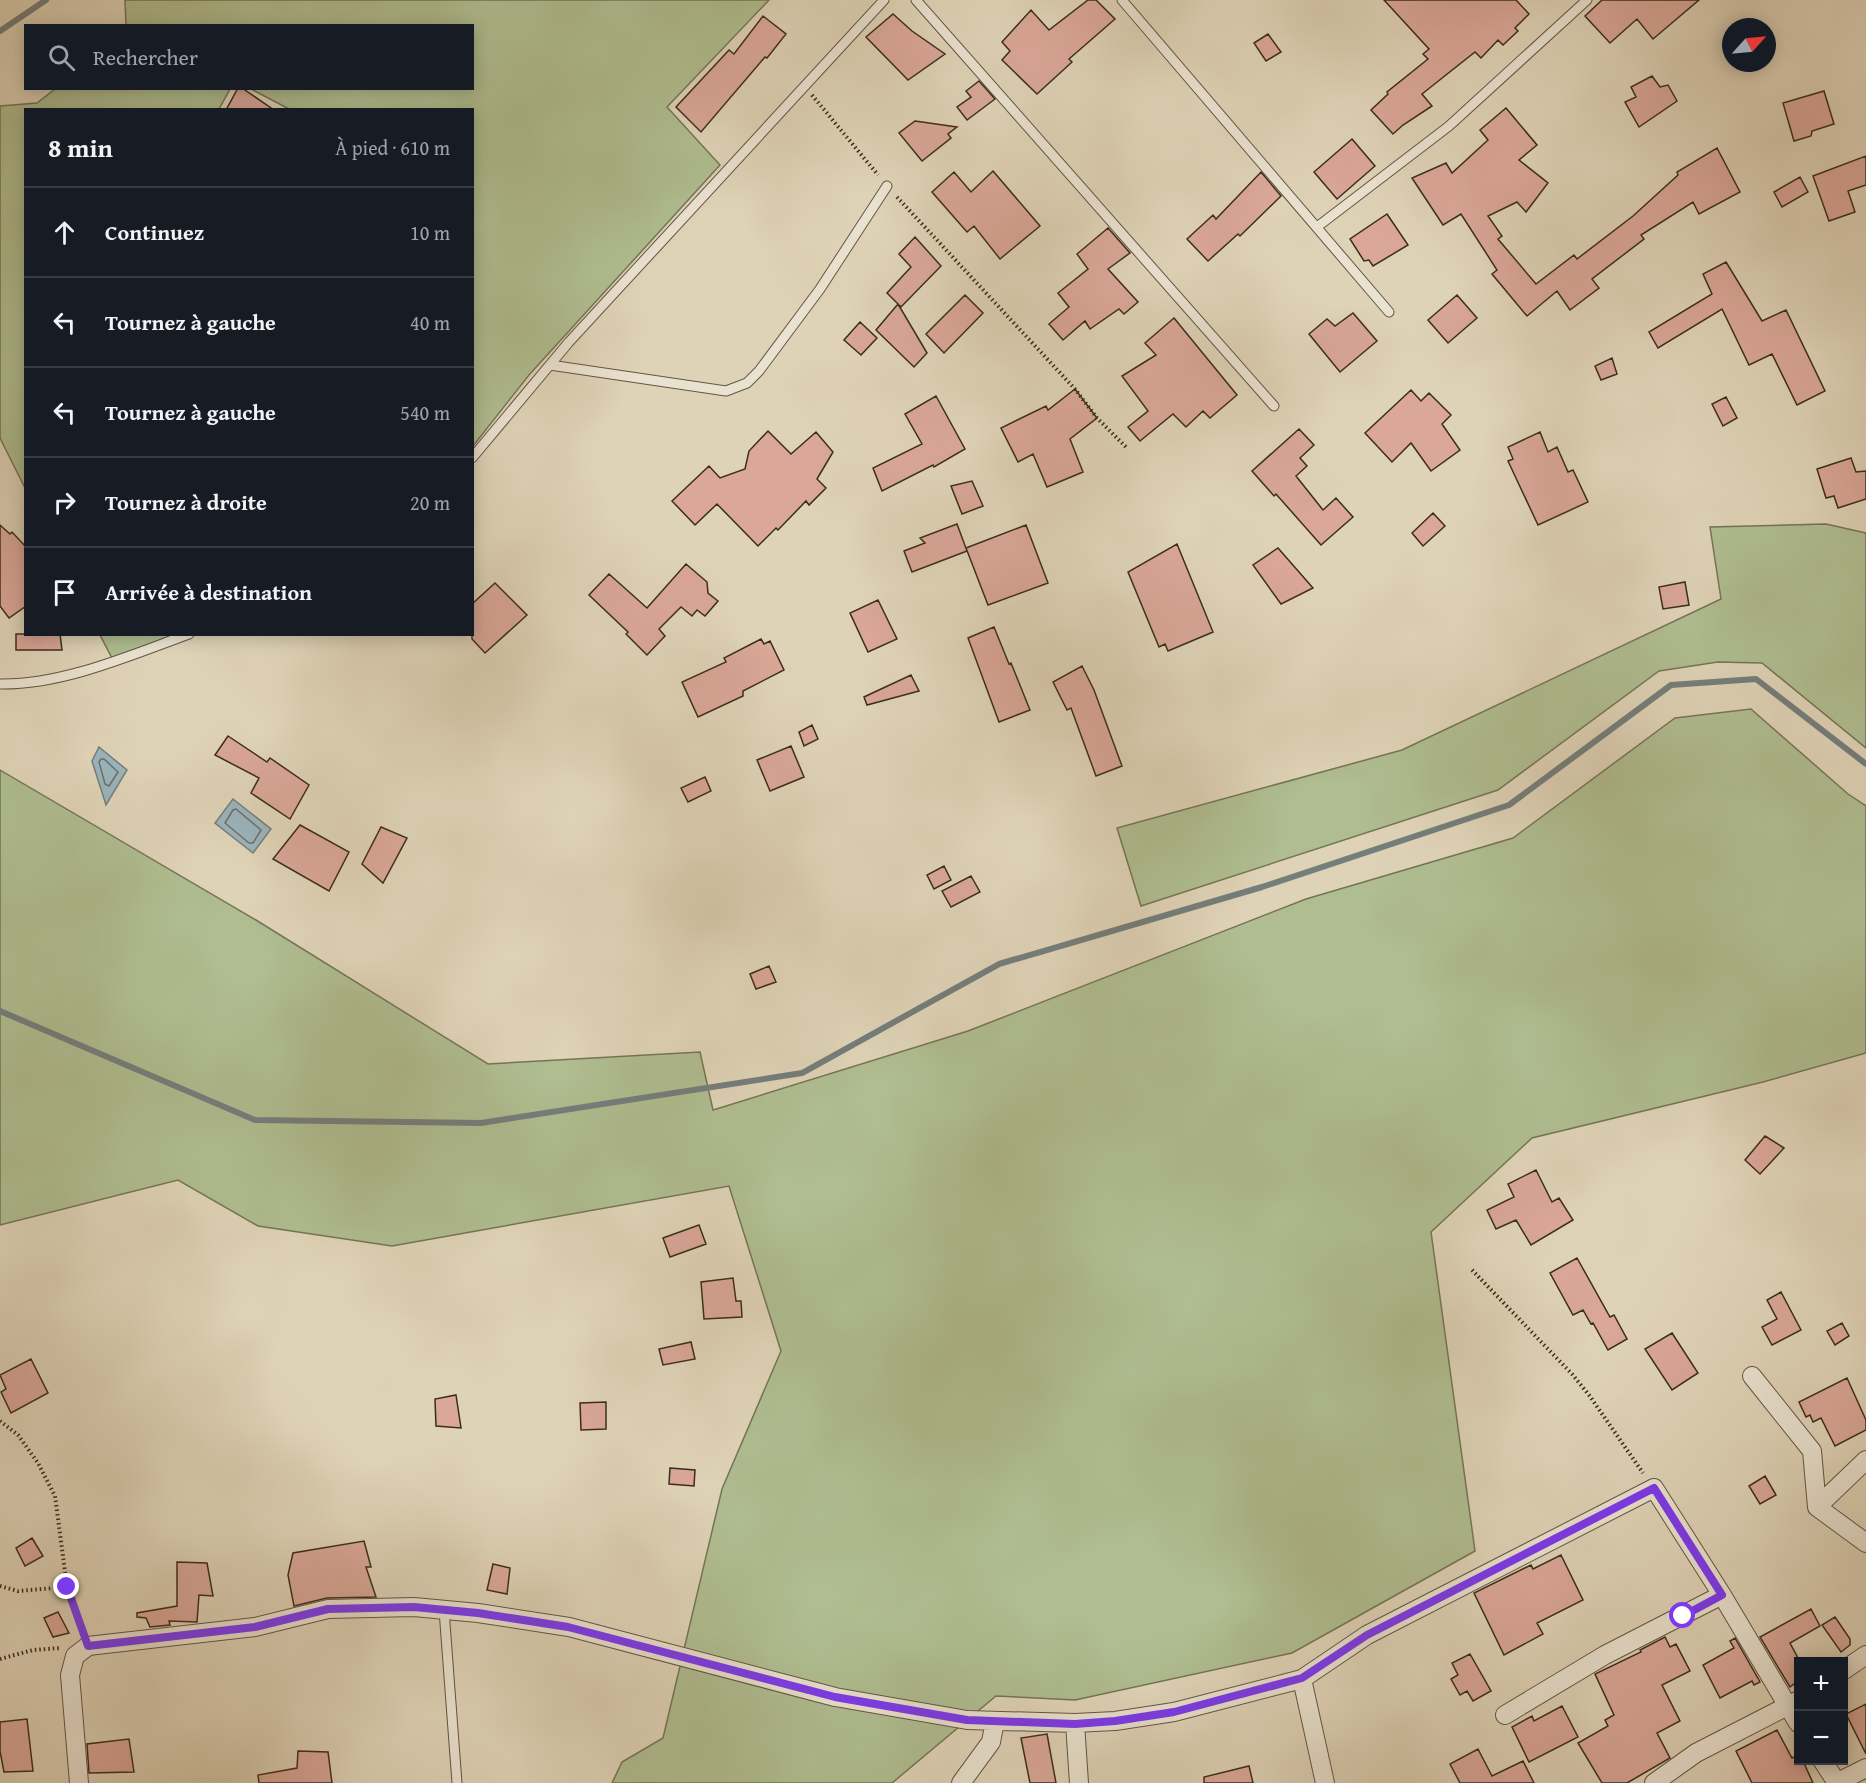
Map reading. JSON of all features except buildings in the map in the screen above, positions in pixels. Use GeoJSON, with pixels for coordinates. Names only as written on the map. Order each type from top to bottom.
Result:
{"type":"FeatureCollection","features":[{"type":"Feature","properties":{"kind":"street"},"geometry":{"type":"LineString","coordinates":[[1752,1376],[1812,1451],[1817,1507],[1866,1543]]}},
{"type":"Feature","properties":{"kind":"street"},"geometry":{"type":"LineString","coordinates":[[1817,1507],[1866,1460]]}},
{"type":"Feature","properties":{"kind":"street"},"geometry":{"type":"LineString","coordinates":[[79,1783],[70,1675],[75,1656],[88,1646],[255,1627],[328,1609],[414,1607],[478,1613],[568,1627],[835,1697],[967,1720],[1075,1724],[1115,1721],[1174,1712],[1302,1678],[1367,1635],[1654,1488],[1793,1704],[1696,1753],[1654,1783]]}},
{"type":"Feature","properties":{"kind":"street"},"geometry":{"type":"LineString","coordinates":[[1505,1715],[1605,1655],[1722,1595]]}},
{"type":"Feature","properties":{"kind":"street"},"geometry":{"type":"LineString","coordinates":[[1848,1667],[1866,1654]]}},
{"type":"Feature","properties":{"kind":"street"},"geometry":{"type":"LineString","coordinates":[[1302,1678],[1325,1783]]}},
{"type":"Feature","properties":{"kind":"street"},"geometry":{"type":"LineString","coordinates":[[961,1783],[991,1742],[995,1721]]}},
{"type":"Feature","properties":{"kind":"street"},"geometry":{"type":"LineString","coordinates":[[1075,1724],[1079,1783]]}},
{"type":"Feature","properties":{"kind":"street"},"geometry":{"type":"LineString","coordinates":[[1825,1765],[1836,1783],[1866,1768]]}},
{"type":"Feature","properties":{"kind":"lane"},"geometry":{"type":"LineString","coordinates":[[474,456],[550,365],[884,0]]}},
{"type":"Feature","properties":{"kind":"lane"},"geometry":{"type":"LineString","coordinates":[[916,0],[1274,406]]}},
{"type":"Feature","properties":{"kind":"lane"},"geometry":{"type":"LineString","coordinates":[[1122,0],[1389,312]]}},
{"type":"Feature","properties":{"kind":"lane"},"geometry":{"type":"LineString","coordinates":[[1317,227],[1449,126],[1587,0]]}},
{"type":"Feature","properties":{"kind":"lane"},"geometry":{"type":"LineString","coordinates":[[550,365],[726,391],[747,383],[759,371],[820,289],[887,186]]}},
{"type":"Feature","properties":{"kind":"lane"},"geometry":{"type":"LineString","coordinates":[[0,684],[52,678],[109,663],[183,636]]}},
{"type":"Feature","properties":{"kind":"lane"},"geometry":{"type":"LineString","coordinates":[[444,1610],[457,1783]]}},
{"type":"Feature","properties":{"kind":"path"},"geometry":{"type":"LineString","coordinates":[[804,86],[887,186],[1075,389],[1097,418],[1126,447]]}},
{"type":"Feature","properties":{"kind":"path"},"geometry":{"type":"LineString","coordinates":[[1472,1270],[1578,1381],[1654,1488]]}},
{"type":"Feature","properties":{"kind":"path"},"geometry":{"type":"LineString","coordinates":[[0,1421],[18,1435],[38,1463],[55,1496],[67,1587],[88,1646],[33,1650],[0,1659]]}},
{"type":"Feature","properties":{"kind":"path"},"geometry":{"type":"LineString","coordinates":[[0,1586],[18,1591],[67,1587]]}},
{"type":"Feature","properties":{"kind":"green space"},"geometry":{"type":"Polygon","coordinates":[[[125,0],[769,0],[667,107],[720,165],[529,375],[474,445],[474,108],[287,108],[253,90],[474,90],[474,24],[126,24],[125,0]]]}},
{"type":"Feature","properties":{"kind":"green space"},"geometry":{"type":"Polygon","coordinates":[[[54,90],[229,90],[220,108],[24,108],[24,486],[0,438],[0,106],[37,103],[54,90]]]}},
{"type":"Feature","properties":{"kind":"green space"},"geometry":{"type":"Polygon","coordinates":[[[1826,524],[1866,533],[1866,748],[1762,663],[1718,662],[1659,671],[1498,790],[1141,906],[1117,828],[1402,750],[1721,599],[1710,527],[1826,524]]]}},
{"type":"Feature","properties":{"kind":"green space"},"geometry":{"type":"Polygon","coordinates":[[[101,636],[171,636],[112,658],[101,636]]]}},
{"type":"Feature","properties":{"kind":"green space"},"geometry":{"type":"Polygon","coordinates":[[[1751,709],[1848,794],[1866,806],[1866,1053],[1763,1082],[1532,1138],[1431,1232],[1475,1551],[1292,1653],[1075,1700],[996,1696],[892,1783],[612,1783],[622,1762],[663,1738],[722,1489],[781,1351],[729,1186],[392,1246],[258,1226],[178,1180],[0,1225],[0,770],[256,920],[488,1064],[700,1052],[713,1110],[968,1031],[1306,899],[1513,838],[1675,718],[1751,709]]]}},
{"type":"Feature","properties":{"kind":"water"},"geometry":{"type":"Polygon","coordinates":[[[99,747],[127,770],[106,805],[92,761],[99,747]]]}},
{"type":"Feature","properties":{"kind":"water"},"geometry":{"type":"Polygon","coordinates":[[[233,799],[271,829],[253,853],[215,823],[233,799]]]}},
{"type":"Feature","properties":{"kind":"waterway"},"geometry":{"type":"LineString","coordinates":[[0,31],[46,0]]}},
{"type":"Feature","properties":{"kind":"waterway"},"geometry":{"type":"LineString","coordinates":[[0,1011],[255,1120],[481,1123],[802,1073],[999,964],[1262,887],[1509,805],[1671,685],[1756,679],[1866,764]]}},
{"type":"Feature","properties":{"kind":"route"},"geometry":{"type":"LineString","coordinates":[[67,1587],[88,1646],[255,1627],[328,1609],[414,1607],[478,1613],[568,1627],[835,1697],[967,1720],[1075,1724],[1115,1721],[1174,1712],[1302,1678],[1367,1635],[1654,1488],[1722,1595],[1683,1616]]}}]}
